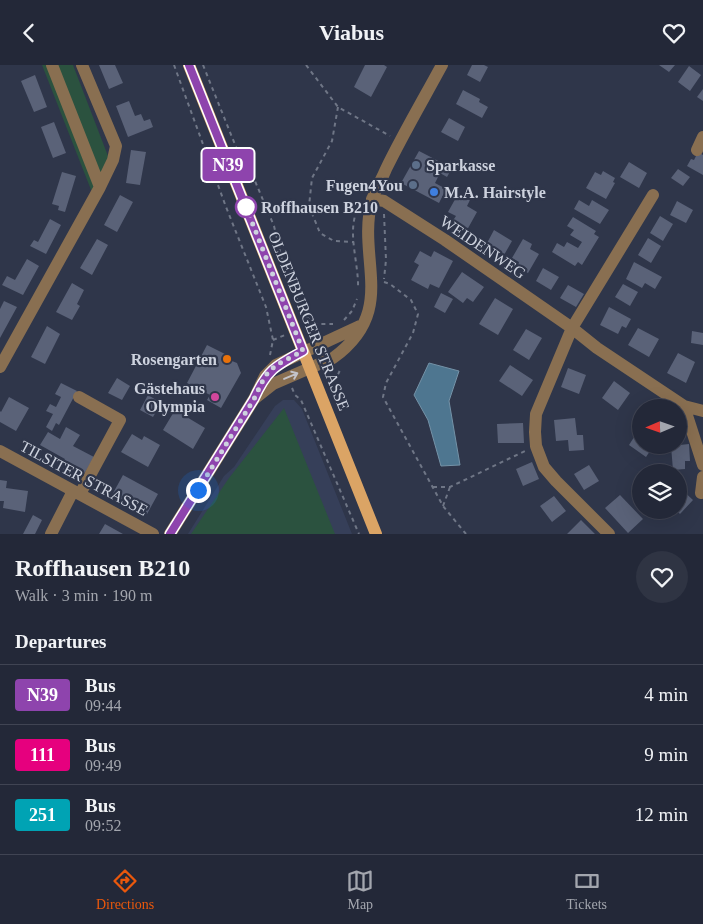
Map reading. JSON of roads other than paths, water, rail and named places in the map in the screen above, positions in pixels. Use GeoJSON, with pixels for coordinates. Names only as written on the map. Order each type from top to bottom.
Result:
{"type":"FeatureCollection","features":[{"type":"Feature","properties":{"kind":"main road","name":"OLDENBURGER STRASSE"},"geometry":{"type":"LineString","coordinates":[[189,65],[376,534]]}},
{"type":"Feature","properties":{"kind":"street"},"geometry":{"type":"LineString","coordinates":[[52,65],[100,187]]}},
{"type":"Feature","properties":{"kind":"street"},"geometry":{"type":"LineString","coordinates":[[0,367],[100,187],[113,160],[116,146],[82,65]]}},
{"type":"Feature","properties":{"kind":"street"},"geometry":{"type":"LineString","coordinates":[[254,399],[272,384],[334,358],[342,352],[363,324],[370,307],[372,291],[369,235],[372,199],[394,153],[442,65]]}},
{"type":"Feature","properties":{"kind":"street"},"geometry":{"type":"LineString","coordinates":[[696,150],[703,137]]}},
{"type":"Feature","properties":{"kind":"street"},"geometry":{"type":"LineString","coordinates":[[609,534],[544,467],[536,445],[536,414],[572,328],[653,195]]}},
{"type":"Feature","properties":{"kind":"street","name":"WEIDENWEG"},"geometry":{"type":"LineString","coordinates":[[372,199],[384,201],[445,240],[572,328],[597,348],[674,399]]}},
{"type":"Feature","properties":{"kind":"street"},"geometry":{"type":"LineString","coordinates":[[170,534],[254,399],[265,376],[276,365],[363,324]]}},
{"type":"Feature","properties":{"kind":"street"},"geometry":{"type":"LineString","coordinates":[[51,534],[120,420],[79,397]]}},
{"type":"Feature","properties":{"kind":"street","name":"WEIDENWEG"},"geometry":{"type":"LineString","coordinates":[[688,407],[703,411]]}},
{"type":"Feature","properties":{"kind":"street"},"geometry":{"type":"LineString","coordinates":[[688,418],[703,465]]}},
{"type":"Feature","properties":{"kind":"street","name":"TILSITER STRASSE"},"geometry":{"type":"LineString","coordinates":[[0,451],[153,534]]}},
{"type":"Feature","properties":{"kind":"street"},"geometry":{"type":"LineString","coordinates":[[701,493],[703,477]]}},
{"type":"Feature","properties":{"kind":"place","name":"Sparkasse"},"geometry":{"type":"Point","coordinates":[416,165]}},
{"type":"Feature","properties":{"kind":"place","name":"Fugen4You"},"geometry":{"type":"Point","coordinates":[413,185]}},
{"type":"Feature","properties":{"kind":"place","name":"M.A. Hairstyle"},"geometry":{"type":"Point","coordinates":[434,192]}},
{"type":"Feature","properties":{"kind":"place","name":"Roffhausen B210"},"geometry":{"type":"Point","coordinates":[246,207]}},
{"type":"Feature","properties":{"kind":"place","name":"Rosengarten"},"geometry":{"type":"Point","coordinates":[227,359]}},
{"type":"Feature","properties":{"kind":"place","name":"Gästehaus Olympia"},"geometry":{"type":"Point","coordinates":[215,397]}}]}
